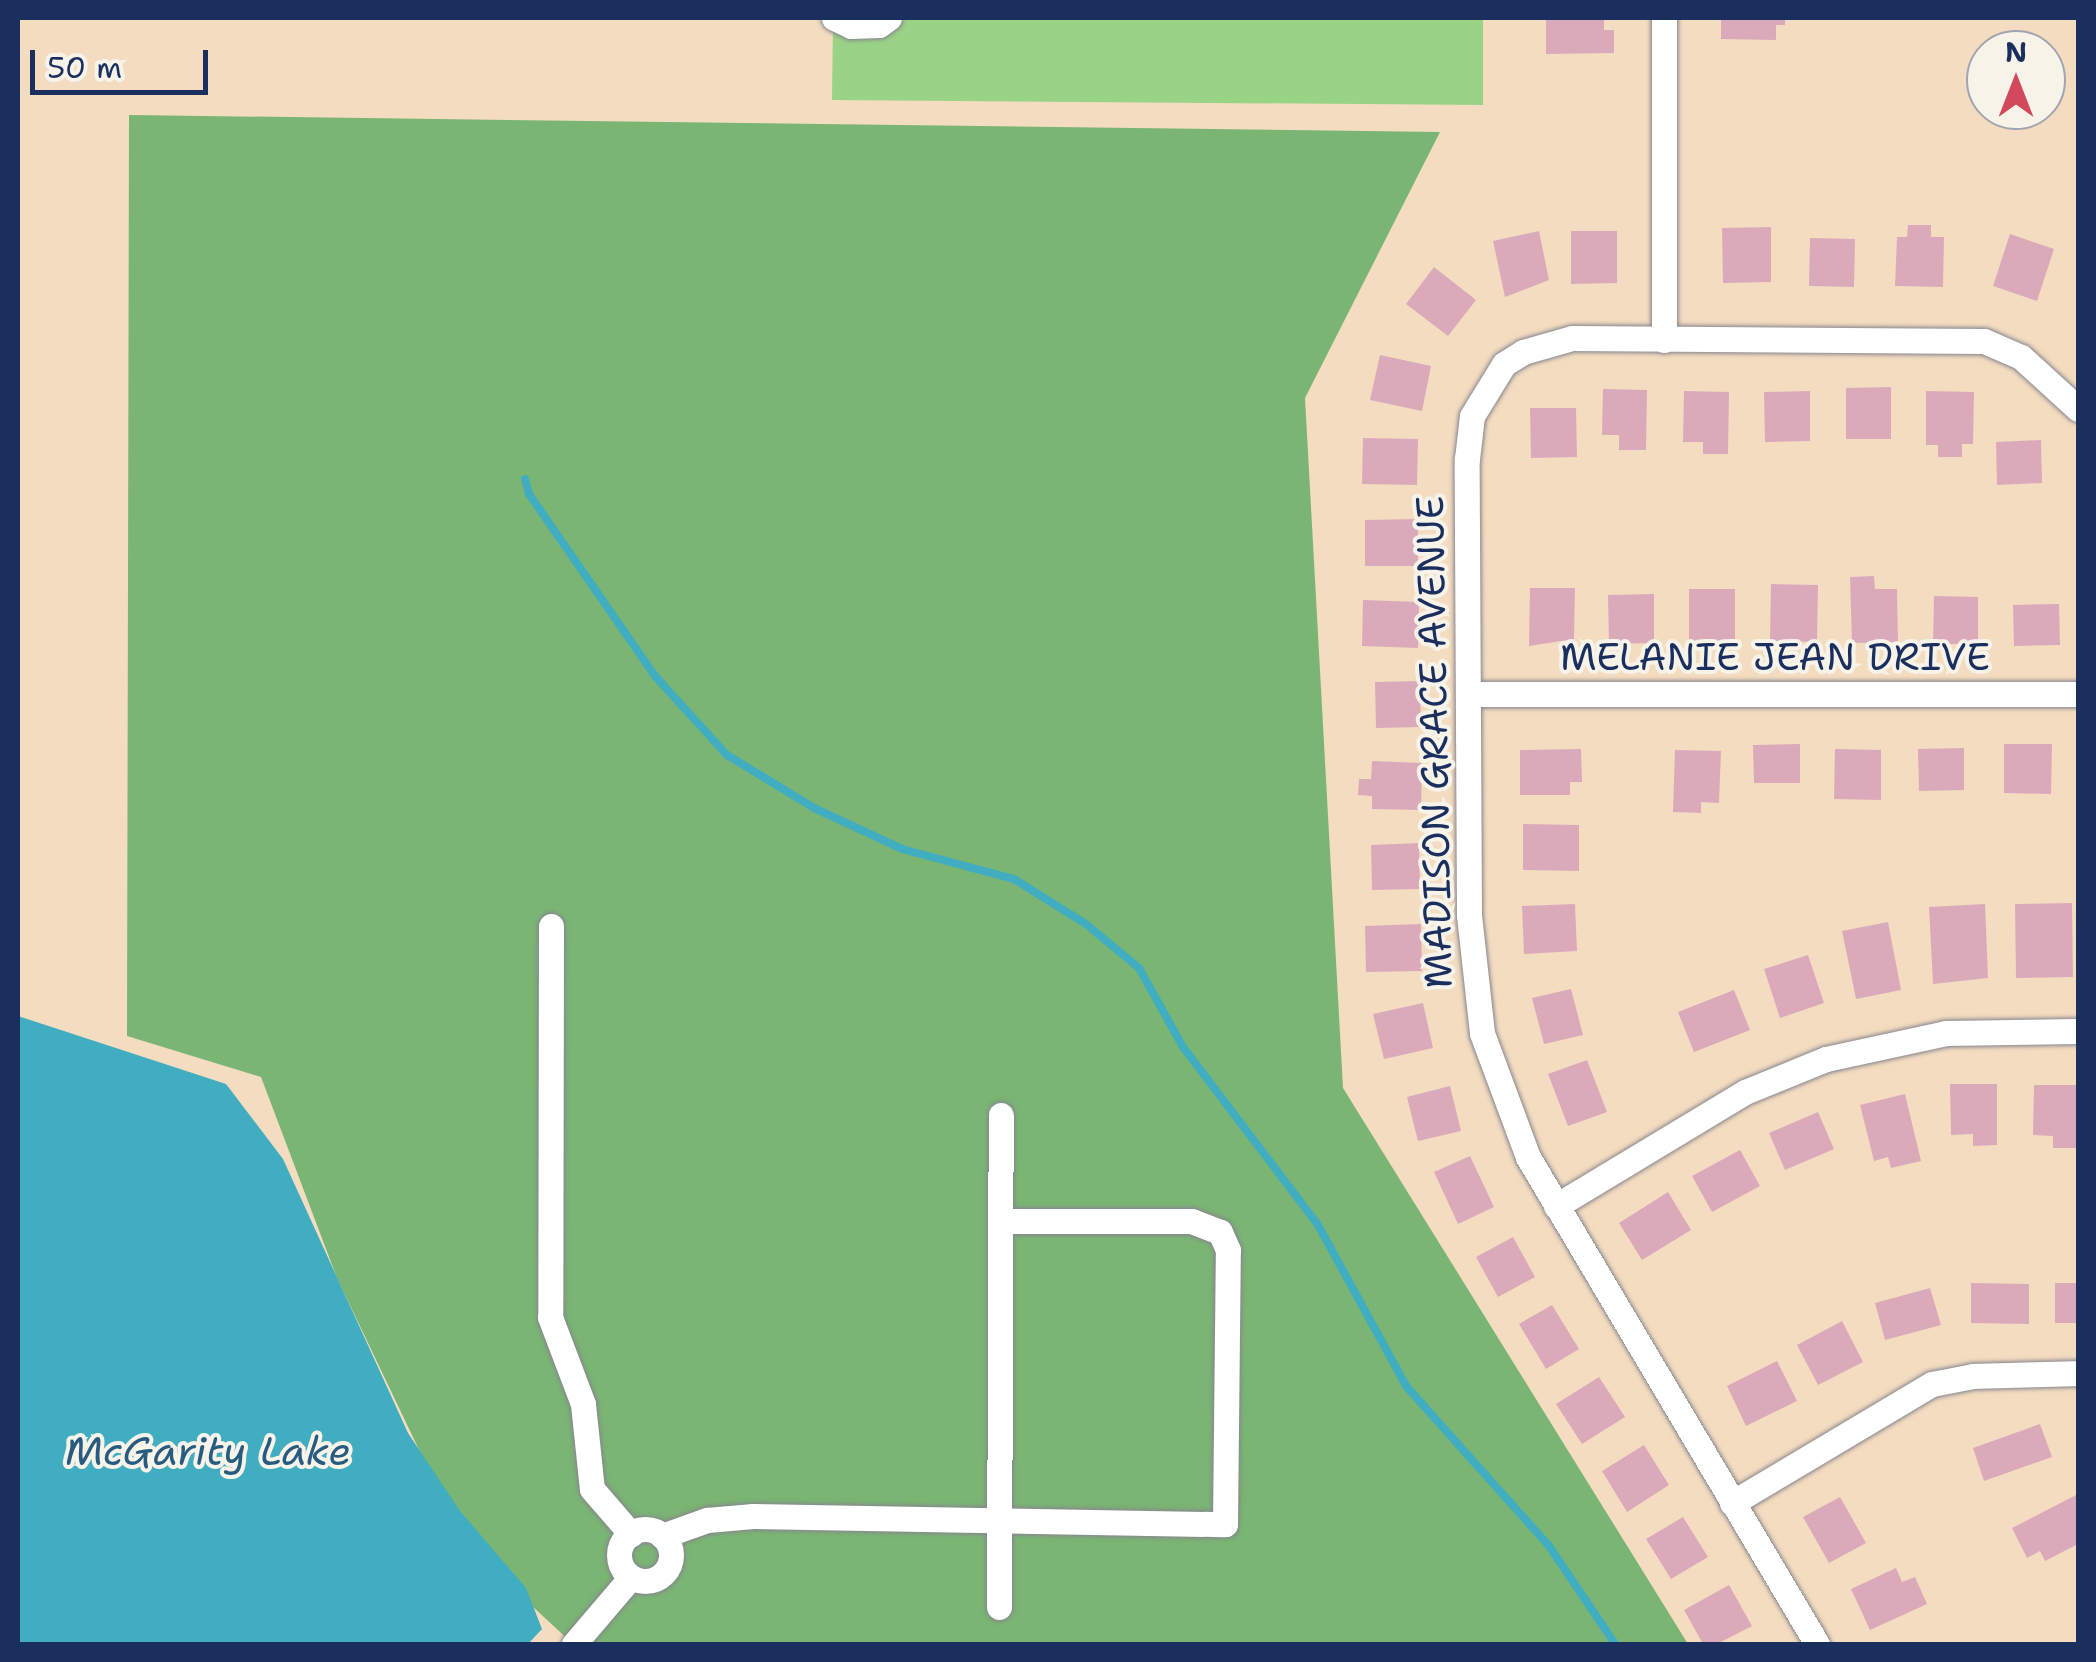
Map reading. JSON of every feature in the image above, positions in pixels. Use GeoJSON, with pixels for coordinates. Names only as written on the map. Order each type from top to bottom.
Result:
{"type":"FeatureCollection","features":[{"type":"Feature","properties":{"kind":"street"},"geometry":{"type":"LineString","coordinates":[[834,18],[851,26],[879,25],[890,18]]}},
{"type":"Feature","properties":{"kind":"street"},"geometry":{"type":"LineString","coordinates":[[1664,18],[1664,340]]}},
{"type":"Feature","properties":{"kind":"street","name":"MADISON GRACE AVENUE"},"geometry":{"type":"LineString","coordinates":[[1817,1644],[1556,1206],[1504,1104],[1475,1000],[1468,916],[1472,694],[1466,459],[1480,397],[1504,364],[1546,342],[1984,340],[2021,356],[2078,409]]}},
{"type":"Feature","properties":{"kind":"street","name":"MELANIE JEAN DRIVE"},"geometry":{"type":"LineString","coordinates":[[1472,694],[2078,694]]}},
{"type":"Feature","properties":{"kind":"street"},"geometry":{"type":"LineString","coordinates":[[552,926],[552,1329],[583,1404],[592,1489],[631,1534]]}},
{"type":"Feature","properties":{"kind":"street"},"geometry":{"type":"LineString","coordinates":[[1556,1206],[1745,1092],[1826,1059],[1946,1033],[2078,1031]]}},
{"type":"Feature","properties":{"kind":"street"},"geometry":{"type":"LineString","coordinates":[[999,1607],[1001,1115]]}},
{"type":"Feature","properties":{"kind":"street"},"geometry":{"type":"LineString","coordinates":[[662,1536],[671,1551],[663,1574],[648,1581],[631,1577],[620,1556],[631,1534],[646,1530],[662,1536],[727,1517],[1225,1524],[1228,1250],[1220,1232],[1192,1221],[1003,1221]]}},
{"type":"Feature","properties":{"kind":"street"},"geometry":{"type":"LineString","coordinates":[[1732,1503],[1932,1384],[1972,1376],[2078,1373]]}},
{"type":"Feature","properties":{"kind":"street"},"geometry":{"type":"LineString","coordinates":[[574,1644],[631,1577]]}},
{"type":"Feature","properties":{"kind":"green space"},"geometry":{"type":"Polygon","coordinates":[[[833,18],[1483,18],[1483,105],[832,100],[833,18]]]}},
{"type":"Feature","properties":{"kind":"green space"},"geometry":{"type":"Polygon","coordinates":[[[129,115],[1440,132],[1305,398],[1343,1088],[1688,1644],[573,1644],[463,1542],[337,1278],[261,1077],[127,1036],[129,115]]]}},
{"type":"Feature","properties":{"kind":"water","name":"McGarity Lake"},"geometry":{"type":"Polygon","coordinates":[[[18,1016],[226,1084],[283,1159],[408,1433],[460,1511],[526,1588],[542,1629],[528,1644],[18,1644],[18,1016]]]}},
{"type":"Feature","properties":{"kind":"building"},"geometry":{"type":"Polygon","coordinates":[[[1546,18],[1604,18],[1604,30],[1614,30],[1614,53],[1546,54],[1546,18]]]}},
{"type":"Feature","properties":{"kind":"building"},"geometry":{"type":"Polygon","coordinates":[[[1721,18],[1785,18],[1785,25],[1776,25],[1776,40],[1721,39],[1721,18]]]}},
{"type":"Feature","properties":{"kind":"building"},"geometry":{"type":"Polygon","coordinates":[[[1908,225],[1931,225],[1931,237],[1944,237],[1943,287],[1895,286],[1897,237],[1907,237],[1908,225]]]}},
{"type":"Feature","properties":{"kind":"building"},"geometry":{"type":"Polygon","coordinates":[[[1771,227],[1771,282],[1723,283],[1722,228],[1771,227]]]}},
{"type":"Feature","properties":{"kind":"building"},"geometry":{"type":"Polygon","coordinates":[[[1539,231],[1549,280],[1505,297],[1493,241],[1539,231]]]}},
{"type":"Feature","properties":{"kind":"building"},"geometry":{"type":"Polygon","coordinates":[[[1571,231],[1617,231],[1617,283],[1571,284],[1571,231]]]}},
{"type":"Feature","properties":{"kind":"building"},"geometry":{"type":"Polygon","coordinates":[[[2010,234],[2054,249],[2037,301],[1993,286],[2010,234]]]}},
{"type":"Feature","properties":{"kind":"building"},"geometry":{"type":"Polygon","coordinates":[[[1810,238],[1855,239],[1854,287],[1809,286],[1810,238]]]}},
{"type":"Feature","properties":{"kind":"building"},"geometry":{"type":"Polygon","coordinates":[[[1434,267],[1476,300],[1448,336],[1406,304],[1434,267]]]}},
{"type":"Feature","properties":{"kind":"building"},"geometry":{"type":"Polygon","coordinates":[[[1380,355],[1431,366],[1422,411],[1370,400],[1380,355]]]}},
{"type":"Feature","properties":{"kind":"building"},"geometry":{"type":"Polygon","coordinates":[[[1891,387],[1891,439],[1846,439],[1846,388],[1891,387]]]}},
{"type":"Feature","properties":{"kind":"building"},"geometry":{"type":"Polygon","coordinates":[[[1603,389],[1647,390],[1646,450],[1619,450],[1619,435],[1602,435],[1603,389]]]}},
{"type":"Feature","properties":{"kind":"building"},"geometry":{"type":"Polygon","coordinates":[[[1684,391],[1729,392],[1728,454],[1703,454],[1703,442],[1683,442],[1684,391]]]}},
{"type":"Feature","properties":{"kind":"building"},"geometry":{"type":"Polygon","coordinates":[[[1810,391],[1810,441],[1765,442],[1764,392],[1810,391]]]}},
{"type":"Feature","properties":{"kind":"building"},"geometry":{"type":"Polygon","coordinates":[[[1926,391],[1974,392],[1973,444],[1962,444],[1962,457],[1938,457],[1938,445],[1926,445],[1926,391]]]}},
{"type":"Feature","properties":{"kind":"building"},"geometry":{"type":"Polygon","coordinates":[[[1530,408],[1576,408],[1577,457],[1531,458],[1530,408]]]}},
{"type":"Feature","properties":{"kind":"building"},"geometry":{"type":"Polygon","coordinates":[[[1363,438],[1418,439],[1417,485],[1362,484],[1363,438]]]}},
{"type":"Feature","properties":{"kind":"building"},"geometry":{"type":"Polygon","coordinates":[[[2041,440],[2042,483],[1997,485],[1996,442],[2041,440]]]}},
{"type":"Feature","properties":{"kind":"building"},"geometry":{"type":"Polygon","coordinates":[[[1418,519],[1418,566],[1365,566],[1365,520],[1418,519]]]}},
{"type":"Feature","properties":{"kind":"building"},"geometry":{"type":"Polygon","coordinates":[[[1874,576],[1875,589],[1897,589],[1898,642],[1852,643],[1850,577],[1874,576]]]}},
{"type":"Feature","properties":{"kind":"building"},"geometry":{"type":"Polygon","coordinates":[[[1771,584],[1818,585],[1817,642],[1770,641],[1771,584]]]}},
{"type":"Feature","properties":{"kind":"building"},"geometry":{"type":"Polygon","coordinates":[[[1530,588],[1575,588],[1574,639],[1529,646],[1530,588]]]}},
{"type":"Feature","properties":{"kind":"building"},"geometry":{"type":"Polygon","coordinates":[[[1689,589],[1735,589],[1735,641],[1689,641],[1689,589]]]}},
{"type":"Feature","properties":{"kind":"building"},"geometry":{"type":"Polygon","coordinates":[[[1654,594],[1654,643],[1609,644],[1608,595],[1654,594]]]}},
{"type":"Feature","properties":{"kind":"building"},"geometry":{"type":"Polygon","coordinates":[[[1934,596],[1978,597],[1978,644],[1933,644],[1934,596]]]}},
{"type":"Feature","properties":{"kind":"building"},"geometry":{"type":"Polygon","coordinates":[[[1363,600],[1419,602],[1418,648],[1362,646],[1363,600]]]}},
{"type":"Feature","properties":{"kind":"building"},"geometry":{"type":"Polygon","coordinates":[[[2059,604],[2060,645],[2014,646],[2013,605],[2059,604]]]}},
{"type":"Feature","properties":{"kind":"building"},"geometry":{"type":"Polygon","coordinates":[[[1420,681],[1421,727],[1376,728],[1375,682],[1420,681]]]}},
{"type":"Feature","properties":{"kind":"building"},"geometry":{"type":"Polygon","coordinates":[[[1800,744],[1800,783],[1754,783],[1753,745],[1800,744]]]}},
{"type":"Feature","properties":{"kind":"building"},"geometry":{"type":"Polygon","coordinates":[[[2004,744],[2052,744],[2051,794],[2004,793],[2004,744]]]}},
{"type":"Feature","properties":{"kind":"building"},"geometry":{"type":"Polygon","coordinates":[[[1964,748],[1964,790],[1919,791],[1918,749],[1964,748]]]}},
{"type":"Feature","properties":{"kind":"building"},"geometry":{"type":"Polygon","coordinates":[[[1581,749],[1582,782],[1570,782],[1570,795],[1520,795],[1520,750],[1581,749]]]}},
{"type":"Feature","properties":{"kind":"building"},"geometry":{"type":"Polygon","coordinates":[[[1835,749],[1881,750],[1881,800],[1834,799],[1835,749]]]}},
{"type":"Feature","properties":{"kind":"building"},"geometry":{"type":"Polygon","coordinates":[[[1675,750],[1721,751],[1719,803],[1701,802],[1701,813],[1673,812],[1675,750]]]}},
{"type":"Feature","properties":{"kind":"building"},"geometry":{"type":"Polygon","coordinates":[[[1372,761],[1422,763],[1421,810],[1372,809],[1372,796],[1358,795],[1359,779],[1371,779],[1372,761]]]}},
{"type":"Feature","properties":{"kind":"building"},"geometry":{"type":"Polygon","coordinates":[[[1523,824],[1579,825],[1579,871],[1523,870],[1523,824]]]}},
{"type":"Feature","properties":{"kind":"building"},"geometry":{"type":"Polygon","coordinates":[[[1419,843],[1420,889],[1372,890],[1371,845],[1419,843]]]}},
{"type":"Feature","properties":{"kind":"building"},"geometry":{"type":"Polygon","coordinates":[[[2072,903],[2073,977],[2016,978],[2015,904],[2072,903]]]}},
{"type":"Feature","properties":{"kind":"building"},"geometry":{"type":"Polygon","coordinates":[[[1575,904],[1577,951],[1524,954],[1522,906],[1575,904]]]}},
{"type":"Feature","properties":{"kind":"building"},"geometry":{"type":"Polygon","coordinates":[[[1985,904],[1988,978],[1933,984],[1929,907],[1985,904]]]}},
{"type":"Feature","properties":{"kind":"building"},"geometry":{"type":"Polygon","coordinates":[[[1888,922],[1901,990],[1856,999],[1842,931],[1888,922]]]}},
{"type":"Feature","properties":{"kind":"building"},"geometry":{"type":"Polygon","coordinates":[[[1421,924],[1422,971],[1366,972],[1365,926],[1421,924]]]}},
{"type":"Feature","properties":{"kind":"building"},"geometry":{"type":"Polygon","coordinates":[[[1808,955],[1824,1003],[1780,1018],[1764,969],[1808,955]]]}},
{"type":"Feature","properties":{"kind":"building"},"geometry":{"type":"Polygon","coordinates":[[[1571,989],[1583,1035],[1544,1044],[1532,998],[1571,989]]]}},
{"type":"Feature","properties":{"kind":"building"},"geometry":{"type":"Polygon","coordinates":[[[1734,990],[1750,1030],[1694,1052],[1678,1012],[1734,990]]]}},
{"type":"Feature","properties":{"kind":"building"},"geometry":{"type":"Polygon","coordinates":[[[1423,1003],[1433,1048],[1384,1059],[1373,1014],[1423,1003]]]}},
{"type":"Feature","properties":{"kind":"building"},"geometry":{"type":"Polygon","coordinates":[[[1587,1060],[1607,1112],[1568,1126],[1548,1074],[1587,1060]]]}},
{"type":"Feature","properties":{"kind":"building"},"geometry":{"type":"Polygon","coordinates":[[[1950,1084],[1997,1084],[1997,1145],[1973,1146],[1973,1134],[1951,1135],[1950,1084]]]}},
{"type":"Feature","properties":{"kind":"building"},"geometry":{"type":"Polygon","coordinates":[[[2034,1085],[2078,1085],[2078,1148],[2053,1148],[2053,1136],[2033,1135],[2034,1085]]]}},
{"type":"Feature","properties":{"kind":"building"},"geometry":{"type":"Polygon","coordinates":[[[1450,1086],[1461,1131],[1418,1141],[1407,1097],[1450,1086]]]}},
{"type":"Feature","properties":{"kind":"building"},"geometry":{"type":"Polygon","coordinates":[[[1905,1094],[1921,1161],[1891,1168],[1888,1157],[1874,1161],[1860,1105],[1905,1094]]]}},
{"type":"Feature","properties":{"kind":"building"},"geometry":{"type":"Polygon","coordinates":[[[1818,1112],[1834,1149],[1785,1170],[1769,1133],[1818,1112]]]}},
{"type":"Feature","properties":{"kind":"building"},"geometry":{"type":"Polygon","coordinates":[[[1740,1150],[1760,1186],[1712,1212],[1692,1176],[1740,1150]]]}},
{"type":"Feature","properties":{"kind":"building"},"geometry":{"type":"Polygon","coordinates":[[[1470,1156],[1494,1207],[1458,1224],[1434,1172],[1470,1156]]]}},
{"type":"Feature","properties":{"kind":"building"},"geometry":{"type":"Polygon","coordinates":[[[1668,1192],[1691,1230],[1642,1260],[1619,1223],[1668,1192]]]}},
{"type":"Feature","properties":{"kind":"building"},"geometry":{"type":"Polygon","coordinates":[[[1513,1237],[1535,1277],[1498,1297],[1476,1257],[1513,1237]]]}},
{"type":"Feature","properties":{"kind":"building"},"geometry":{"type":"Polygon","coordinates":[[[1971,1283],[2029,1284],[2029,1324],[1971,1323],[1971,1283]]]}},
{"type":"Feature","properties":{"kind":"building"},"geometry":{"type":"Polygon","coordinates":[[[2055,1283],[2078,1283],[2078,1323],[2055,1323],[2055,1283]]]}},
{"type":"Feature","properties":{"kind":"building"},"geometry":{"type":"Polygon","coordinates":[[[1930,1288],[1941,1325],[1885,1340],[1875,1303],[1930,1288]]]}},
{"type":"Feature","properties":{"kind":"building"},"geometry":{"type":"Polygon","coordinates":[[[1552,1305],[1579,1349],[1546,1369],[1519,1324],[1552,1305]]]}},
{"type":"Feature","properties":{"kind":"building"},"geometry":{"type":"Polygon","coordinates":[[[1842,1321],[1863,1362],[1818,1385],[1797,1345],[1842,1321]]]}},
{"type":"Feature","properties":{"kind":"building"},"geometry":{"type":"Polygon","coordinates":[[[1777,1361],[1797,1401],[1746,1426],[1727,1386],[1777,1361]]]}},
{"type":"Feature","properties":{"kind":"building"},"geometry":{"type":"Polygon","coordinates":[[[1599,1377],[1625,1417],[1582,1444],[1556,1404],[1599,1377]]]}},
{"type":"Feature","properties":{"kind":"building"},"geometry":{"type":"Polygon","coordinates":[[[2040,1424],[2052,1457],[1984,1481],[1973,1448],[2040,1424]]]}},
{"type":"Feature","properties":{"kind":"building"},"geometry":{"type":"Polygon","coordinates":[[[1644,1445],[1669,1485],[1627,1512],[1602,1471],[1644,1445]]]}},
{"type":"Feature","properties":{"kind":"building"},"geometry":{"type":"Polygon","coordinates":[[[2078,1494],[2078,1544],[2045,1561],[2040,1551],[2027,1558],[2012,1528],[2078,1494]]]}},
{"type":"Feature","properties":{"kind":"building"},"geometry":{"type":"Polygon","coordinates":[[[1840,1497],[1866,1543],[1829,1563],[1803,1517],[1840,1497]]]}},
{"type":"Feature","properties":{"kind":"building"},"geometry":{"type":"Polygon","coordinates":[[[1683,1517],[1708,1557],[1671,1579],[1646,1539],[1683,1517]]]}},
{"type":"Feature","properties":{"kind":"building"},"geometry":{"type":"Polygon","coordinates":[[[1896,1568],[1902,1582],[1915,1577],[1927,1604],[1870,1630],[1851,1589],[1896,1568]]]}},
{"type":"Feature","properties":{"kind":"building"},"geometry":{"type":"Polygon","coordinates":[[[1729,1585],[1752,1626],[1717,1644],[1703,1644],[1684,1610],[1729,1585]]]}},
{"type":"Feature","properties":{"kind":"waterway"},"geometry":{"type":"LineString","coordinates":[[525,479],[529,494],[655,676],[727,755],[814,808],[902,849],[1014,879],[1086,924],[1139,968],[1183,1047],[1318,1225],[1406,1386],[1549,1546],[1615,1644]]}}]}
